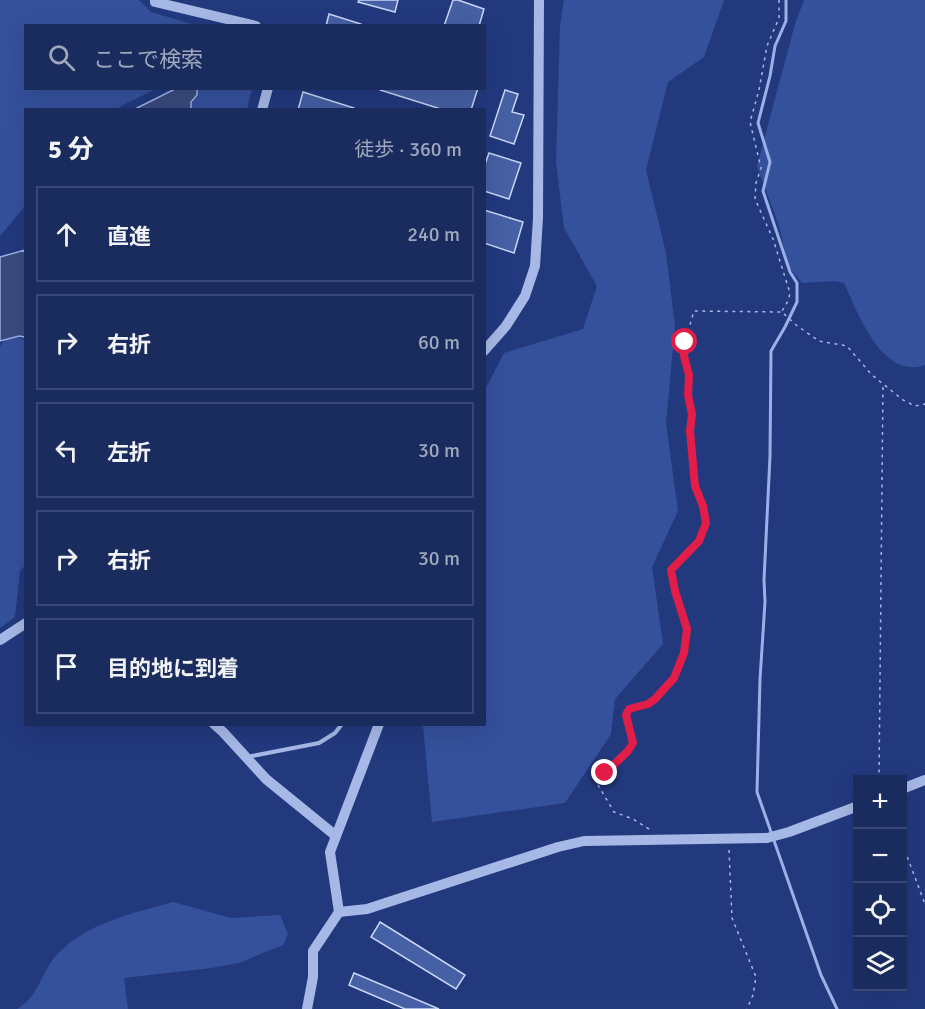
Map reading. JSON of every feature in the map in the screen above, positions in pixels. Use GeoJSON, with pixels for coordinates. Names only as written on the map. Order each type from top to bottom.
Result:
{"type":"FeatureCollection","features":[{"type":"Feature","properties":{"kind":"street"},"geometry":{"type":"LineString","coordinates":[[155,0],[248,24]]}},
{"type":"Feature","properties":{"kind":"street"},"geometry":{"type":"LineString","coordinates":[[486,349],[506,326],[525,296],[535,266],[538,218],[539,0]]}},
{"type":"Feature","properties":{"kind":"street"},"geometry":{"type":"LineString","coordinates":[[263,108],[267,90]]}},
{"type":"Feature","properties":{"kind":"street"},"geometry":{"type":"LineString","coordinates":[[0,640],[24,624]]}},
{"type":"Feature","properties":{"kind":"street"},"geometry":{"type":"LineString","coordinates":[[216,726],[267,779],[336,836]]}},
{"type":"Feature","properties":{"kind":"street"},"geometry":{"type":"LineString","coordinates":[[307,1009],[313,978],[314,951],[339,912],[330,852],[378,726]]}},
{"type":"Feature","properties":{"kind":"street"},"geometry":{"type":"LineString","coordinates":[[907,787],[925,780]]}},
{"type":"Feature","properties":{"kind":"street"},"geometry":{"type":"LineString","coordinates":[[339,912],[367,909],[558,846],[584,841],[766,838],[789,832],[853,808]]}},
{"type":"Feature","properties":{"kind":"lane"},"geometry":{"type":"LineString","coordinates":[[246,757],[319,743],[335,733],[340,726]]}},
{"type":"Feature","properties":{"kind":"path"},"geometry":{"type":"LineString","coordinates":[[779,0],[779,18],[767,46],[750,122],[761,168],[754,199],[773,239],[790,293],[782,312]]}},
{"type":"Feature","properties":{"kind":"path"},"geometry":{"type":"LineString","coordinates":[[660,841],[651,830],[633,819],[614,812],[598,785],[605,773],[628,751],[633,743],[626,715],[629,709],[648,704],[655,699],[674,678],[684,653],[687,629],[671,570],[699,541],[706,523],[703,506],[695,486],[690,431],[692,414],[688,395],[689,375],[684,356],[685,342],[694,311],[782,312],[796,326],[819,341],[847,346],[872,375],[903,400],[915,406],[925,404]]}},
{"type":"Feature","properties":{"kind":"path"},"geometry":{"type":"LineString","coordinates":[[879,775],[883,383]]}},
{"type":"Feature","properties":{"kind":"path"},"geometry":{"type":"LineString","coordinates":[[729,840],[732,918],[756,977],[753,995],[747,1009]]}},
{"type":"Feature","properties":{"kind":"path"},"geometry":{"type":"LineString","coordinates":[[907,854],[925,904]]}},
{"type":"Feature","properties":{"kind":"shaded area"},"geometry":{"type":"Polygon","coordinates":[[[0,0],[139,0],[151,12],[192,24],[24,24],[24,90],[154,90],[119,108],[24,108],[24,207],[0,236],[0,0]]]}},
{"type":"Feature","properties":{"kind":"shaded area"},"geometry":{"type":"Polygon","coordinates":[[[564,0],[724,0],[704,57],[668,82],[646,170],[666,253],[675,326],[666,423],[678,511],[652,567],[663,644],[615,699],[611,734],[565,803],[432,822],[423,726],[486,726],[486,388],[504,353],[583,329],[597,286],[564,228],[556,162],[560,26],[564,0]]]}},
{"type":"Feature","properties":{"kind":"shaded area"},"geometry":{"type":"Polygon","coordinates":[[[804,0],[925,0],[925,365],[910,367],[896,363],[884,354],[864,326],[844,283],[836,281],[802,283],[788,266],[779,226],[757,166],[795,24],[804,0]]]}},
{"type":"Feature","properties":{"kind":"shaded area"},"geometry":{"type":"Polygon","coordinates":[[[173,90],[197,90],[197,95],[191,102],[191,108],[137,108],[173,90]]]}},
{"type":"Feature","properties":{"kind":"shaded area"},"geometry":{"type":"Polygon","coordinates":[[[197,90],[252,90],[247,108],[191,108],[197,90]]]}},
{"type":"Feature","properties":{"kind":"shaded area"},"geometry":{"type":"Polygon","coordinates":[[[24,250],[24,337],[0,341],[0,257],[24,250]]]}},
{"type":"Feature","properties":{"kind":"shaded area"},"geometry":{"type":"Polygon","coordinates":[[[11,334],[24,340],[24,566],[20,571],[15,617],[0,628],[0,346],[11,334]]]}},
{"type":"Feature","properties":{"kind":"shaded area"},"geometry":{"type":"Polygon","coordinates":[[[173,902],[231,918],[280,915],[288,934],[283,945],[239,963],[124,978],[128,1009],[17,1009],[30,998],[54,958],[79,936],[109,921],[173,902]]]}},
{"type":"Feature","properties":{"kind":"building"},"geometry":{"type":"Polygon","coordinates":[[[359,0],[398,0],[395,12],[358,2],[359,0]]]}},
{"type":"Feature","properties":{"kind":"building"},"geometry":{"type":"Polygon","coordinates":[[[453,0],[484,9],[480,24],[445,24],[453,0]]]}},
{"type":"Feature","properties":{"kind":"building"},"geometry":{"type":"Polygon","coordinates":[[[329,14],[361,24],[326,24],[329,14]]]}},
{"type":"Feature","properties":{"kind":"building"},"geometry":{"type":"Polygon","coordinates":[[[380,90],[477,90],[472,108],[438,108],[380,90]]]}},
{"type":"Feature","properties":{"kind":"building"},"geometry":{"type":"Polygon","coordinates":[[[505,90],[518,94],[512,112],[524,115],[514,144],[490,136],[505,90]]]}},
{"type":"Feature","properties":{"kind":"building"},"geometry":{"type":"Polygon","coordinates":[[[303,92],[354,108],[299,108],[303,92]]]}},
{"type":"Feature","properties":{"kind":"building"},"geometry":{"type":"Polygon","coordinates":[[[489,153],[521,163],[509,199],[486,192],[486,161],[489,153]]]}},
{"type":"Feature","properties":{"kind":"building"},"geometry":{"type":"Polygon","coordinates":[[[486,211],[523,222],[514,253],[486,244],[486,211]]]}},
{"type":"Feature","properties":{"kind":"building"},"geometry":{"type":"Polygon","coordinates":[[[380,922],[465,975],[456,989],[371,937],[380,922]]]}},
{"type":"Feature","properties":{"kind":"building"},"geometry":{"type":"Polygon","coordinates":[[[354,973],[439,1009],[405,1009],[349,985],[354,973]]]}},
{"type":"Feature","properties":{"kind":"waterway"},"geometry":{"type":"LineString","coordinates":[[786,0],[786,21],[775,46],[758,123],[770,162],[763,191],[790,272],[797,283],[797,302],[771,351],[770,456],[757,792],[821,975],[837,1009]]}},
{"type":"Feature","properties":{"kind":"route"},"geometry":{"type":"LineString","coordinates":[[605,773],[628,751],[633,743],[626,715],[629,709],[648,704],[655,699],[674,678],[684,653],[687,629],[671,570],[699,541],[706,523],[703,506],[695,486],[690,431],[692,414],[688,395],[689,375],[684,356],[685,342]]}}]}
